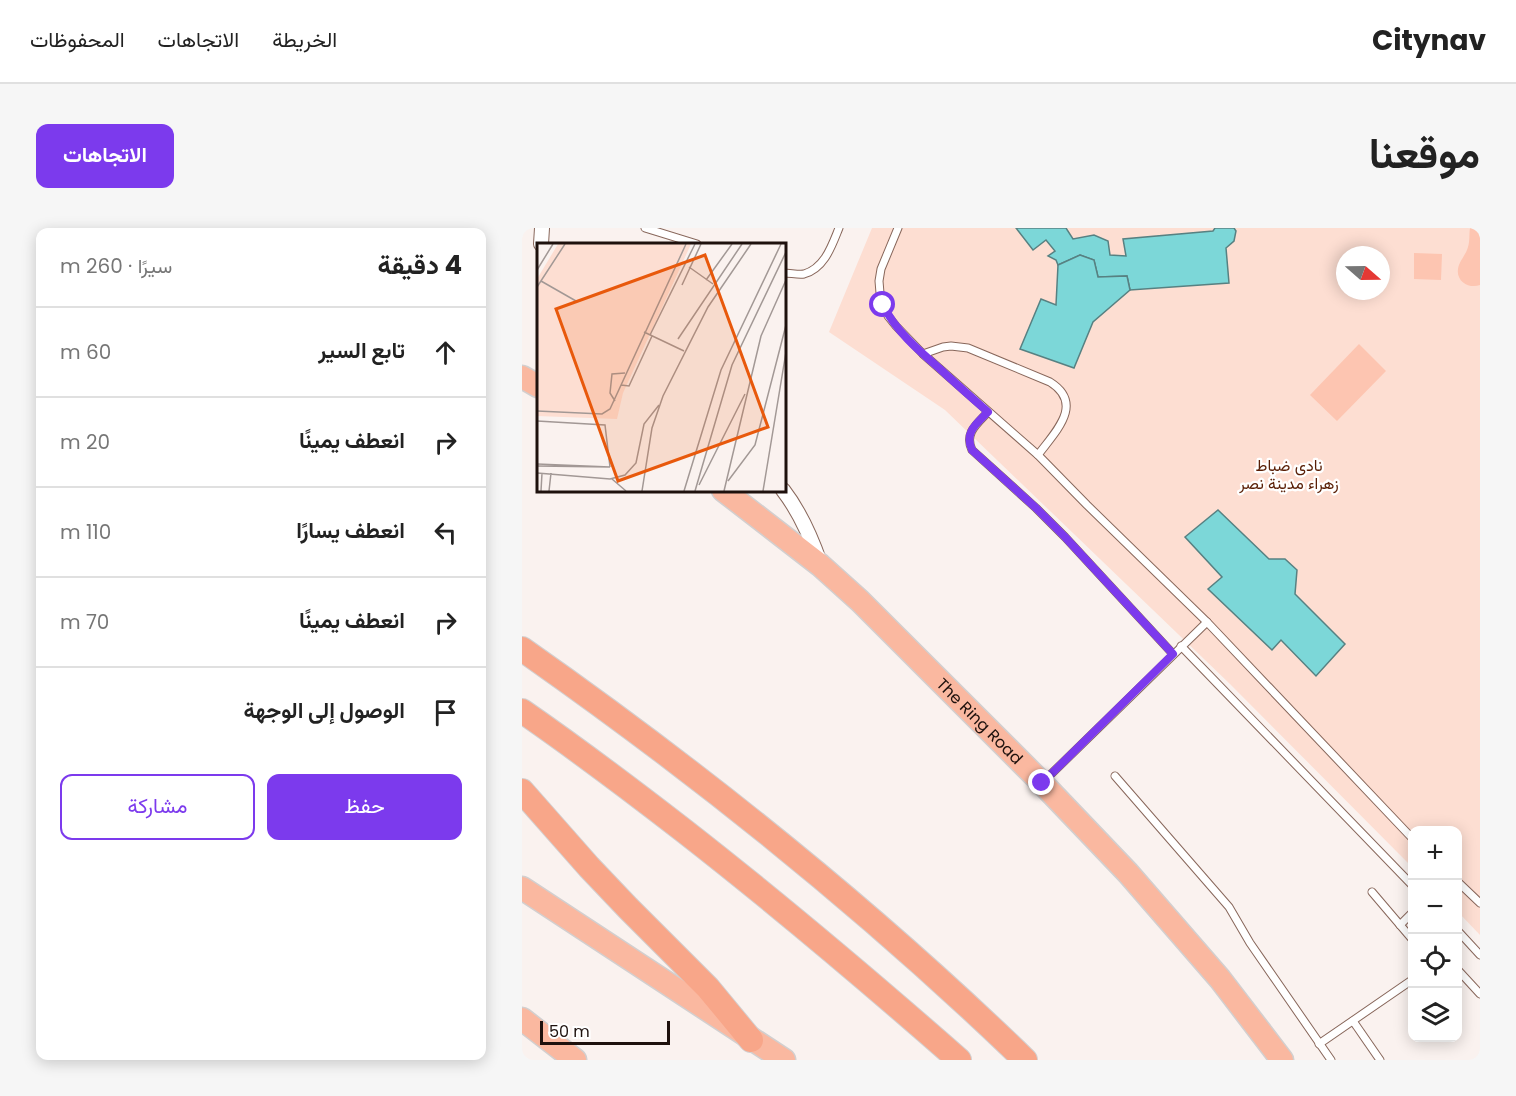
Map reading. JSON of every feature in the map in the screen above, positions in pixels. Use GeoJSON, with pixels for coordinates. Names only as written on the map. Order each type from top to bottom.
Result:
{"type":"FeatureCollection","features":[{"type":"Feature","properties":{"kind":"highway"},"geometry":{"type":"LineString","coordinates":[[522,376],[537,385]]}},
{"type":"Feature","properties":{"kind":"highway","name":"The Ring Road"},"geometry":{"type":"LineString","coordinates":[[726,492],[820,565],[860,601],[1042,783],[1128,873],[1220,979],[1282,1060]]}},
{"type":"Feature","properties":{"kind":"highway"},"geometry":{"type":"LineString","coordinates":[[522,649],[666,754],[811,870],[943,984],[1025,1060]]}},
{"type":"Feature","properties":{"kind":"highway"},"geometry":{"type":"LineString","coordinates":[[522,711],[559,736],[726,863],[887,996],[959,1060]]}},
{"type":"Feature","properties":{"kind":"highway"},"geometry":{"type":"LineString","coordinates":[[522,790],[589,867],[708,988],[752,1040]]}},
{"type":"Feature","properties":{"kind":"highway"},"geometry":{"type":"LineString","coordinates":[[522,888],[784,1060]]}},
{"type":"Feature","properties":{"kind":"highway"},"geometry":{"type":"LineString","coordinates":[[522,1019],[574,1060]]}},
{"type":"Feature","properties":{"kind":"street"},"geometry":{"type":"LineString","coordinates":[[541,243],[542,228]]}},
{"type":"Feature","properties":{"kind":"street"},"geometry":{"type":"LineString","coordinates":[[784,492],[808,530],[820,565]]}},
{"type":"Feature","properties":{"kind":"lane"},"geometry":{"type":"LineString","coordinates":[[645,228],[694,243]]}},
{"type":"Feature","properties":{"kind":"lane"},"geometry":{"type":"LineString","coordinates":[[786,273],[804,274],[820,266],[839,228]]}},
{"type":"Feature","properties":{"kind":"lane"},"geometry":{"type":"LineString","coordinates":[[898,228],[881,269],[879,281],[880,294],[888,316],[923,354],[1038,455],[1087,506],[1207,622],[1408,833]]}},
{"type":"Feature","properties":{"kind":"lane"},"geometry":{"type":"LineString","coordinates":[[923,354],[943,347],[968,348],[1058,387],[1064,394],[1066,413],[1038,455]]}},
{"type":"Feature","properties":{"kind":"lane"},"geometry":{"type":"LineString","coordinates":[[988,412],[970,432],[969,444],[972,450],[1065,537],[1173,654]]}},
{"type":"Feature","properties":{"kind":"lane"},"geometry":{"type":"LineString","coordinates":[[1042,783],[1207,622]]}},
{"type":"Feature","properties":{"kind":"lane"},"geometry":{"type":"LineString","coordinates":[[1181,646],[1408,880]]}},
{"type":"Feature","properties":{"kind":"lane"},"geometry":{"type":"LineString","coordinates":[[1115,776],[1229,907],[1254,950],[1331,1060]]}},
{"type":"Feature","properties":{"kind":"lane"},"geometry":{"type":"LineString","coordinates":[[1462,886],[1480,903]]}},
{"type":"Feature","properties":{"kind":"lane"},"geometry":{"type":"LineString","coordinates":[[1372,892],[1408,934]]}},
{"type":"Feature","properties":{"kind":"lane"},"geometry":{"type":"LineString","coordinates":[[1400,925],[1408,918]]}},
{"type":"Feature","properties":{"kind":"lane"},"geometry":{"type":"LineString","coordinates":[[1461,934],[1480,955]]}},
{"type":"Feature","properties":{"kind":"lane"},"geometry":{"type":"LineString","coordinates":[[1462,974],[1480,994]]}},
{"type":"Feature","properties":{"kind":"lane"},"geometry":{"type":"LineString","coordinates":[[1319,1044],[1408,983]]}},
{"type":"Feature","properties":{"kind":"lane"},"geometry":{"type":"LineString","coordinates":[[1353,1021],[1380,1060]]}},
{"type":"Feature","properties":{"kind":"green space","name":"نادى ضباط زهراء مدينة نصر"},"geometry":{"type":"Polygon","coordinates":[[[872,228],[1480,228],[1480,935],[1462,916],[1462,826],[1408,826],[1408,863],[1230,684],[945,410],[829,332],[872,228]]]}},
{"type":"Feature","properties":{"kind":"shaded area"},"geometry":{"type":"Polygon","coordinates":[[[1470,228],[1480,228],[1480,285],[1476,286],[1461,281],[1458,274],[1459,266],[1469,245],[1470,228]]]}},
{"type":"Feature","properties":{"kind":"shaded area"},"geometry":{"type":"Polygon","coordinates":[[[1414,253],[1442,254],[1441,280],[1414,279],[1414,253]]]}},
{"type":"Feature","properties":{"kind":"shaded area"},"geometry":{"type":"Polygon","coordinates":[[[1359,344],[1386,371],[1337,421],[1310,395],[1359,344]]]}},
{"type":"Feature","properties":{"kind":"building"},"geometry":{"type":"Polygon","coordinates":[[[1016,228],[1066,228],[1073,239],[1094,235],[1108,241],[1110,255],[1126,256],[1123,239],[1213,231],[1215,228],[1234,228],[1236,231],[1234,241],[1226,248],[1229,283],[1130,290],[1127,276],[1098,277],[1094,260],[1080,255],[1058,265],[1056,260],[1048,256],[1055,251],[1046,240],[1033,250],[1016,228]]]}},
{"type":"Feature","properties":{"kind":"building"},"geometry":{"type":"Polygon","coordinates":[[[1080,255],[1094,260],[1098,277],[1127,276],[1130,290],[1093,322],[1074,368],[1020,349],[1041,299],[1056,305],[1058,265],[1080,255]]]}},
{"type":"Feature","properties":{"kind":"building"},"geometry":{"type":"Polygon","coordinates":[[[1218,510],[1269,559],[1285,559],[1297,570],[1295,594],[1345,644],[1316,676],[1281,640],[1272,650],[1208,589],[1222,577],[1185,537],[1218,510]]]}},
{"type":"Feature","properties":{"kind":"route"},"geometry":{"type":"LineString","coordinates":[[883,305],[896,326],[923,354],[988,412],[970,432],[969,444],[972,450],[1065,537],[1173,654],[1042,783]]}}]}
